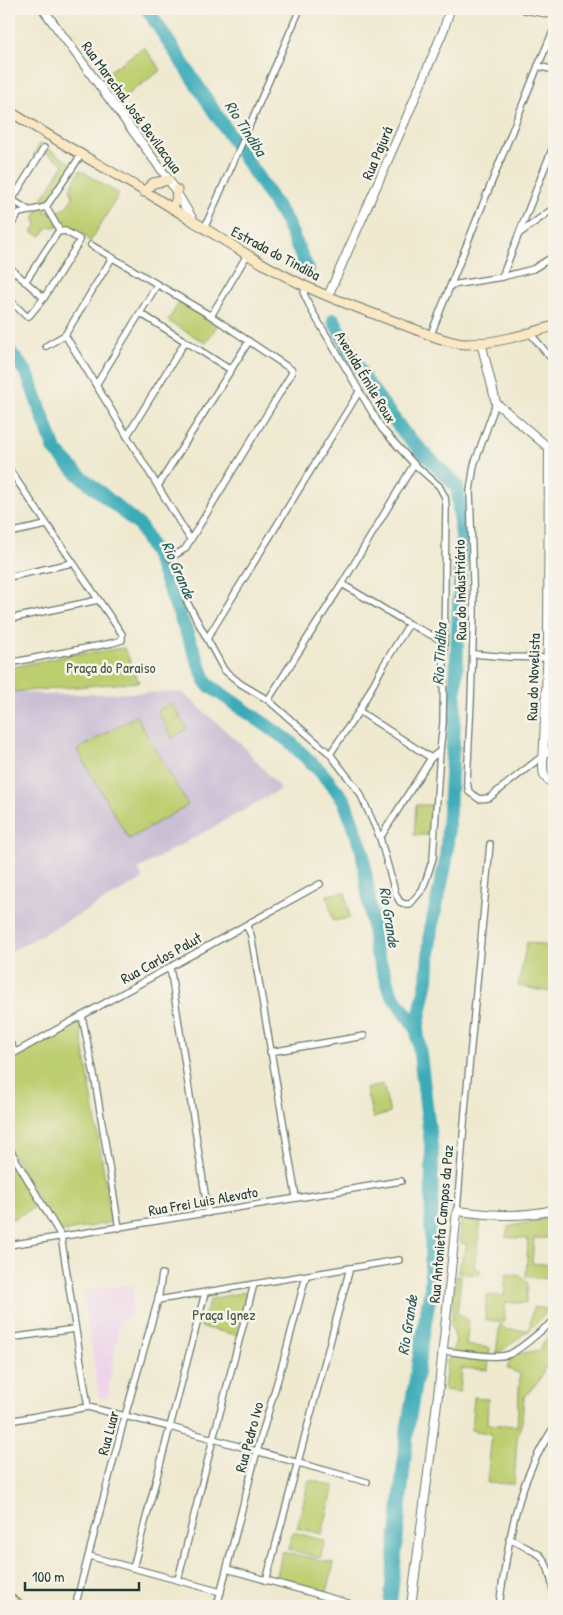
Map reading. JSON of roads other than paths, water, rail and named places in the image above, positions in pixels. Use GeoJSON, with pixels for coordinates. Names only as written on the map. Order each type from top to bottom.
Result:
{"type":"FeatureCollection","features":[{"type":"Feature","properties":{"kind":"main road","name":"Estrada do Tindiba"},"geometry":{"type":"LineString","coordinates":[[9,111],[172,208],[246,255],[328,296],[460,343],[481,342],[530,333],[554,326]]}},
{"type":"Feature","properties":{"kind":"main road"},"geometry":{"type":"LineString","coordinates":[[144,192],[153,183],[169,180]]}},
{"type":"Feature","properties":{"kind":"main road"},"geometry":{"type":"LineString","coordinates":[[172,208],[176,201],[177,190]]}},
{"type":"Feature","properties":{"kind":"main road"},"geometry":{"type":"LineString","coordinates":[[9,1598],[20,1606]]}},
{"type":"Feature","properties":{"kind":"street","name":"Rua Marechal José Bevilacqua"},"geometry":{"type":"LineString","coordinates":[[43,9],[177,190],[200,226]]}},
{"type":"Feature","properties":{"kind":"street"},"geometry":{"type":"LineString","coordinates":[[200,226],[241,146],[300,9]]}},
{"type":"Feature","properties":{"kind":"street"},"geometry":{"type":"LineString","coordinates":[[445,9],[447,19]]}},
{"type":"Feature","properties":{"kind":"street","name":"Rua Pajurá"},"geometry":{"type":"LineString","coordinates":[[328,296],[406,119],[444,29],[450,9]]}},
{"type":"Feature","properties":{"kind":"street"},"geometry":{"type":"LineString","coordinates":[[525,9],[554,14]]}},
{"type":"Feature","properties":{"kind":"street"},"geometry":{"type":"LineString","coordinates":[[431,334],[554,29]]}},
{"type":"Feature","properties":{"kind":"street"},"geometry":{"type":"LineString","coordinates":[[538,66],[554,70]]}},
{"type":"Feature","properties":{"kind":"street"},"geometry":{"type":"LineString","coordinates":[[502,277],[554,144]]}},
{"type":"Feature","properties":{"kind":"street"},"geometry":{"type":"LineString","coordinates":[[30,211],[10,199],[44,148]]}},
{"type":"Feature","properties":{"kind":"street"},"geometry":{"type":"LineString","coordinates":[[9,228],[19,213],[46,207],[81,155]]}},
{"type":"Feature","properties":{"kind":"street"},"geometry":{"type":"LineString","coordinates":[[46,207],[60,231]]}},
{"type":"Feature","properties":{"kind":"street"},"geometry":{"type":"LineString","coordinates":[[520,233],[554,208]]}},
{"type":"Feature","properties":{"kind":"street"},"geometry":{"type":"LineString","coordinates":[[25,282],[60,231]]}},
{"type":"Feature","properties":{"kind":"street"},"geometry":{"type":"LineString","coordinates":[[9,299],[26,316],[29,316],[44,298],[79,242],[79,239],[65,231],[60,231]]}},
{"type":"Feature","properties":{"kind":"street"},"geometry":{"type":"LineString","coordinates":[[91,245],[211,316],[292,370],[292,373],[185,549],[170,558]]}},
{"type":"Feature","properties":{"kind":"street"},"geometry":{"type":"LineString","coordinates":[[211,316],[246,255]]}},
{"type":"Feature","properties":{"kind":"street"},"geometry":{"type":"LineString","coordinates":[[452,285],[502,277],[533,269],[554,256]]}},
{"type":"Feature","properties":{"kind":"street"},"geometry":{"type":"LineString","coordinates":[[46,346],[65,335],[112,258]]}},
{"type":"Feature","properties":{"kind":"street"},"geometry":{"type":"LineString","coordinates":[[9,267],[44,298]]}},
{"type":"Feature","properties":{"kind":"street"},"geometry":{"type":"LineString","coordinates":[[96,385],[157,285]]}},
{"type":"Feature","properties":{"kind":"street","name":"Avenida Émile Roux"},"geometry":{"type":"LineString","coordinates":[[305,286],[304,294],[312,311],[382,429],[414,464],[439,486],[445,497],[443,724],[432,858],[422,890],[410,904],[400,902],[396,895],[380,838]]}},
{"type":"Feature","properties":{"kind":"street"},"geometry":{"type":"LineString","coordinates":[[140,313],[231,370]]}},
{"type":"Feature","properties":{"kind":"street"},"geometry":{"type":"LineString","coordinates":[[530,333],[554,362]]}},
{"type":"Feature","properties":{"kind":"street"},"geometry":{"type":"LineString","coordinates":[[65,335],[190,539]]}},
{"type":"Feature","properties":{"kind":"street"},"geometry":{"type":"LineString","coordinates":[[158,486],[250,341]]}},
{"type":"Feature","properties":{"kind":"street"},"geometry":{"type":"LineString","coordinates":[[127,436],[185,342]]}},
{"type":"Feature","properties":{"kind":"street"},"geometry":{"type":"LineString","coordinates":[[481,342],[496,403],[552,450]]}},
{"type":"Feature","properties":{"kind":"street"},"geometry":{"type":"LineString","coordinates":[[208,638],[359,392]]}},
{"type":"Feature","properties":{"kind":"street","name":"Rua do Industriário"},"geometry":{"type":"LineString","coordinates":[[496,403],[474,465],[470,491],[474,611],[467,782],[469,792],[479,799],[485,799],[494,795],[544,756]]}},
{"type":"Feature","properties":{"kind":"street","name":"Rua do Novelista"},"geometry":{"type":"LineString","coordinates":[[552,450],[543,773],[548,781],[554,784]]}},
{"type":"Feature","properties":{"kind":"street"},"geometry":{"type":"LineString","coordinates":[[268,700],[342,584],[414,464]]}},
{"type":"Feature","properties":{"kind":"street"},"geometry":{"type":"LineString","coordinates":[[9,469],[46,526],[122,634],[122,640],[9,663]]}},
{"type":"Feature","properties":{"kind":"street"},"geometry":{"type":"LineString","coordinates":[[9,533],[46,526]]}},
{"type":"Feature","properties":{"kind":"street"},"geometry":{"type":"LineString","coordinates":[[9,577],[72,563]]}},
{"type":"Feature","properties":{"kind":"street"},"geometry":{"type":"LineString","coordinates":[[342,584],[443,641]]}},
{"type":"Feature","properties":{"kind":"street"},"geometry":{"type":"LineString","coordinates":[[9,619],[98,600]]}},
{"type":"Feature","properties":{"kind":"street"},"geometry":{"type":"LineString","coordinates":[[186,600],[224,670],[241,684],[268,700],[330,754],[360,792],[380,838]]}},
{"type":"Feature","properties":{"kind":"street"},"geometry":{"type":"LineString","coordinates":[[330,754],[360,711],[384,666],[410,624]]}},
{"type":"Feature","properties":{"kind":"street"},"geometry":{"type":"LineString","coordinates":[[548,644],[554,636]]}},
{"type":"Feature","properties":{"kind":"street"},"geometry":{"type":"LineString","coordinates":[[473,654],[547,658]]}},
{"type":"Feature","properties":{"kind":"street"},"geometry":{"type":"LineString","coordinates":[[360,711],[431,758]]}},
{"type":"Feature","properties":{"kind":"street"},"geometry":{"type":"LineString","coordinates":[[544,756],[554,747]]}},
{"type":"Feature","properties":{"kind":"street"},"geometry":{"type":"LineString","coordinates":[[380,838],[431,758],[440,751]]}},
{"type":"Feature","properties":{"kind":"street","name":"Rua Antonieta Campos da Paz"},"geometry":{"type":"LineString","coordinates":[[411,1606],[443,1351],[490,844]]}},
{"type":"Feature","properties":{"kind":"street","name":"Rua Carlos Palut"},"geometry":{"type":"LineString","coordinates":[[9,1056],[320,884]]}},
{"type":"Feature","properties":{"kind":"street"},"geometry":{"type":"LineString","coordinates":[[246,925],[251,935],[296,1197]]}},
{"type":"Feature","properties":{"kind":"street"},"geometry":{"type":"LineString","coordinates":[[170,967],[208,1213]]}},
{"type":"Feature","properties":{"kind":"street"},"geometry":{"type":"LineString","coordinates":[[82,1016],[95,1080],[118,1228]]}},
{"type":"Feature","properties":{"kind":"street"},"geometry":{"type":"LineString","coordinates":[[270,1052],[364,1036]]}},
{"type":"Feature","properties":{"kind":"street"},"geometry":{"type":"LineString","coordinates":[[9,1041],[15,1052]]}},
{"type":"Feature","properties":{"kind":"street"},"geometry":{"type":"LineString","coordinates":[[9,1148],[61,1236],[88,1407]]}},
{"type":"Feature","properties":{"kind":"street","name":"Rua Frei Luis Alevato"},"geometry":{"type":"LineString","coordinates":[[9,1245],[401,1181]]}},
{"type":"Feature","properties":{"kind":"street"},"geometry":{"type":"LineString","coordinates":[[457,1211],[521,1216],[554,1210]]}},
{"type":"Feature","properties":{"kind":"street"},"geometry":{"type":"LineString","coordinates":[[158,1300],[399,1260]]}},
{"type":"Feature","properties":{"kind":"street"},"geometry":{"type":"LineString","coordinates":[[266,1580],[297,1463],[318,1394],[350,1268]]}},
{"type":"Feature","properties":{"kind":"street","name":"Rua Luar"},"geometry":{"type":"LineString","coordinates":[[77,1599],[125,1416],[158,1300],[162,1274]]}},
{"type":"Feature","properties":{"kind":"street","name":"Rua Pedro Ivo"},"geometry":{"type":"LineString","coordinates":[[217,1606],[257,1451],[306,1276]]}},
{"type":"Feature","properties":{"kind":"street"},"geometry":{"type":"LineString","coordinates":[[178,1580],[254,1284]]}},
{"type":"Feature","properties":{"kind":"street"},"geometry":{"type":"LineString","coordinates":[[133,1568],[205,1293]]}},
{"type":"Feature","properties":{"kind":"street"},"geometry":{"type":"LineString","coordinates":[[443,1351],[496,1356],[508,1355],[554,1321]]}},
{"type":"Feature","properties":{"kind":"street"},"geometry":{"type":"LineString","coordinates":[[9,1338],[75,1329]]}},
{"type":"Feature","properties":{"kind":"street"},"geometry":{"type":"LineString","coordinates":[[9,1421],[88,1407],[170,1427],[367,1482]]}},
{"type":"Feature","properties":{"kind":"street"},"geometry":{"type":"LineString","coordinates":[[499,1606],[509,1538],[520,1493],[542,1444],[554,1427]]}},
{"type":"Feature","properties":{"kind":"street"},"geometry":{"type":"LineString","coordinates":[[509,1538],[544,1559],[551,1578],[554,1597]]}},
{"type":"Feature","properties":{"kind":"street"},"geometry":{"type":"LineString","coordinates":[[89,1556],[221,1592]]}},
{"type":"Feature","properties":{"kind":"street"},"geometry":{"type":"LineString","coordinates":[[227,1569],[348,1603]]}},
{"type":"Feature","properties":{"kind":"waterway","name":"Rio Tindiba"},"geometry":{"type":"LineString","coordinates":[[147,9],[285,219],[308,270]]}},
{"type":"Feature","properties":{"kind":"waterway","name":"Rio Tindiba"},"geometry":{"type":"LineString","coordinates":[[334,320],[365,380],[404,433],[457,486],[462,538],[446,861],[431,929],[427,980],[417,1029]]}},
{"type":"Feature","properties":{"kind":"waterway","name":"Rio Grande"},"geometry":{"type":"LineString","coordinates":[[9,351],[27,373],[55,450],[77,473],[140,526],[157,558],[207,684],[289,741],[321,772],[344,800],[362,849],[376,951],[391,993],[417,1029],[432,1154],[431,1287],[407,1432],[390,1606]]}},
{"type":"Feature","properties":{"kind":"park label","name":"Praça do Paraiso"},"geometry":{"type":"Point","coordinates":[111,667]}},
{"type":"Feature","properties":{"kind":"park label","name":"Praça Ignez"},"geometry":{"type":"Point","coordinates":[224,1314]}}]}
